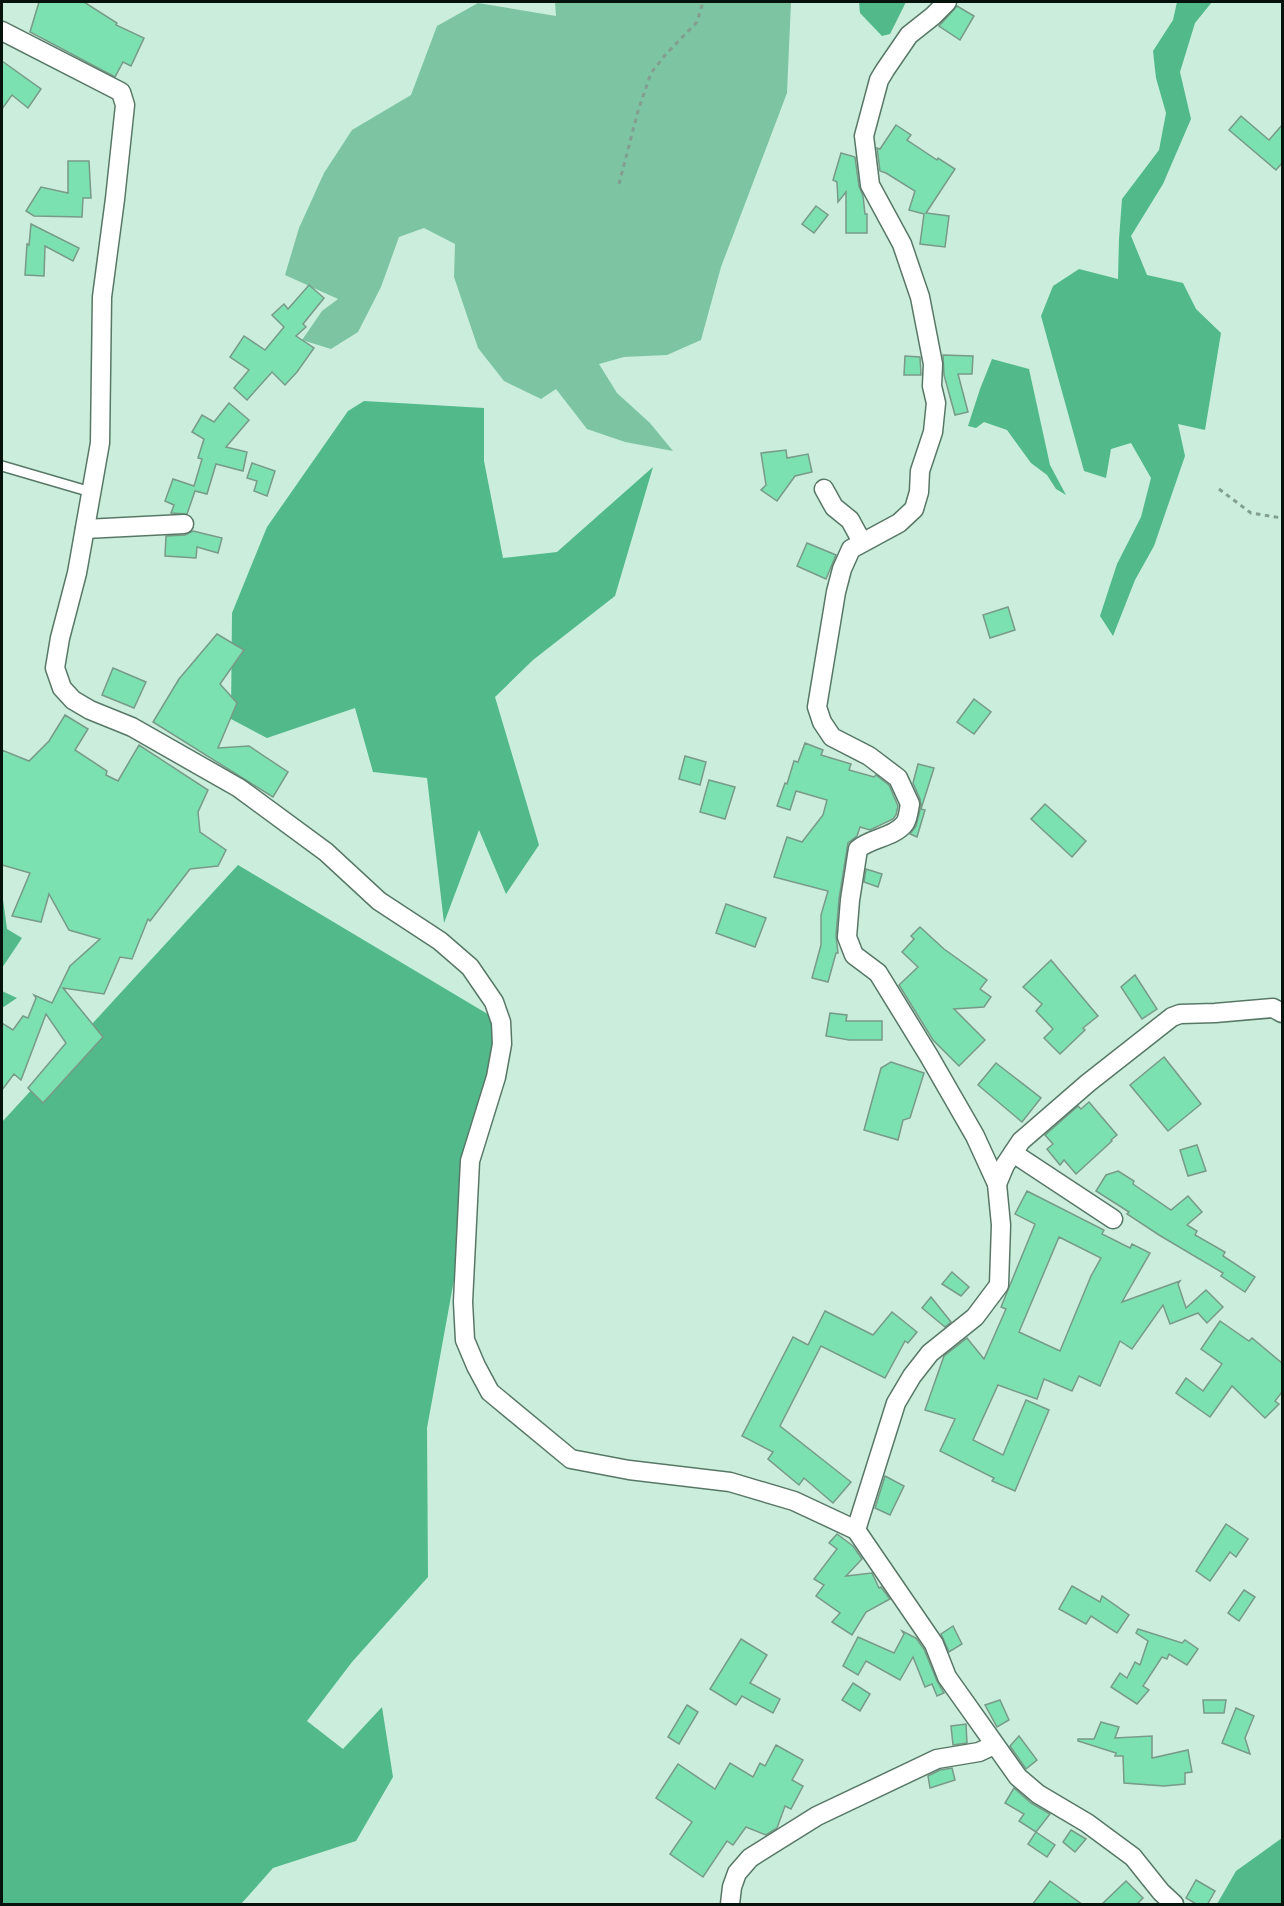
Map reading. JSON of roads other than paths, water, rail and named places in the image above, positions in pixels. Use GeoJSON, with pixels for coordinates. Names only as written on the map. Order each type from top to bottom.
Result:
{"type":"FeatureCollection","features":[{"type":"Feature","properties":{"kind":"street"},"geometry":{"type":"LineString","coordinates":[[856,1530],[875,1464],[901,1394],[930,1353],[975,1317],[999,1285],[1001,1225],[997,1184],[975,1136],[929,1056],[878,974],[854,955],[847,937],[858,849],[894,831],[906,822],[910,804],[898,778],[869,756],[832,737],[822,722],[817,706],[833,606],[842,569],[851,549],[899,523],[914,509],[919,492],[920,471],[933,432],[936,402],[932,386],[933,364],[920,297],[902,244],[870,185],[864,136],[879,80],[885,70],[909,34],[933,16],[946,2]]}},
{"type":"Feature","properties":{"kind":"street"},"geometry":{"type":"LineString","coordinates":[[2,31],[113,87],[124,97],[116,200],[102,297],[100,443],[85,529],[55,668],[62,688],[73,700],[90,710],[132,727],[239,788],[326,852],[380,901],[440,941],[470,967],[494,1002],[501,1022],[502,1044],[496,1077],[470,1161],[462,1302],[465,1340],[490,1392],[571,1459],[629,1470],[730,1482],[794,1501],[856,1530],[934,1644],[947,1677],[1018,1777],[1038,1794],[1087,1823],[1133,1857],[1174,1905]]}},
{"type":"Feature","properties":{"kind":"street"},"geometry":{"type":"LineString","coordinates":[[824,489],[834,507],[850,520],[862,542]]}},
{"type":"Feature","properties":{"kind":"street"},"geometry":{"type":"LineString","coordinates":[[85,529],[184,524]]}},
{"type":"Feature","properties":{"kind":"street"},"geometry":{"type":"LineString","coordinates":[[997,1184],[1005,1165],[1021,1141],[1088,1083],[1172,1017],[1180,1014],[1273,1008],[1282,1013]]}},
{"type":"Feature","properties":{"kind":"street"},"geometry":{"type":"LineString","coordinates":[[1013,1153],[1113,1219]]}},
{"type":"Feature","properties":{"kind":"street"},"geometry":{"type":"LineString","coordinates":[[730,1905],[732,1887],[737,1873],[750,1858],[817,1816],[937,1759],[979,1752],[994,1745]]}},
{"type":"Feature","properties":{"kind":"lane"},"geometry":{"type":"LineString","coordinates":[[2,466],[91,492]]}}]}
